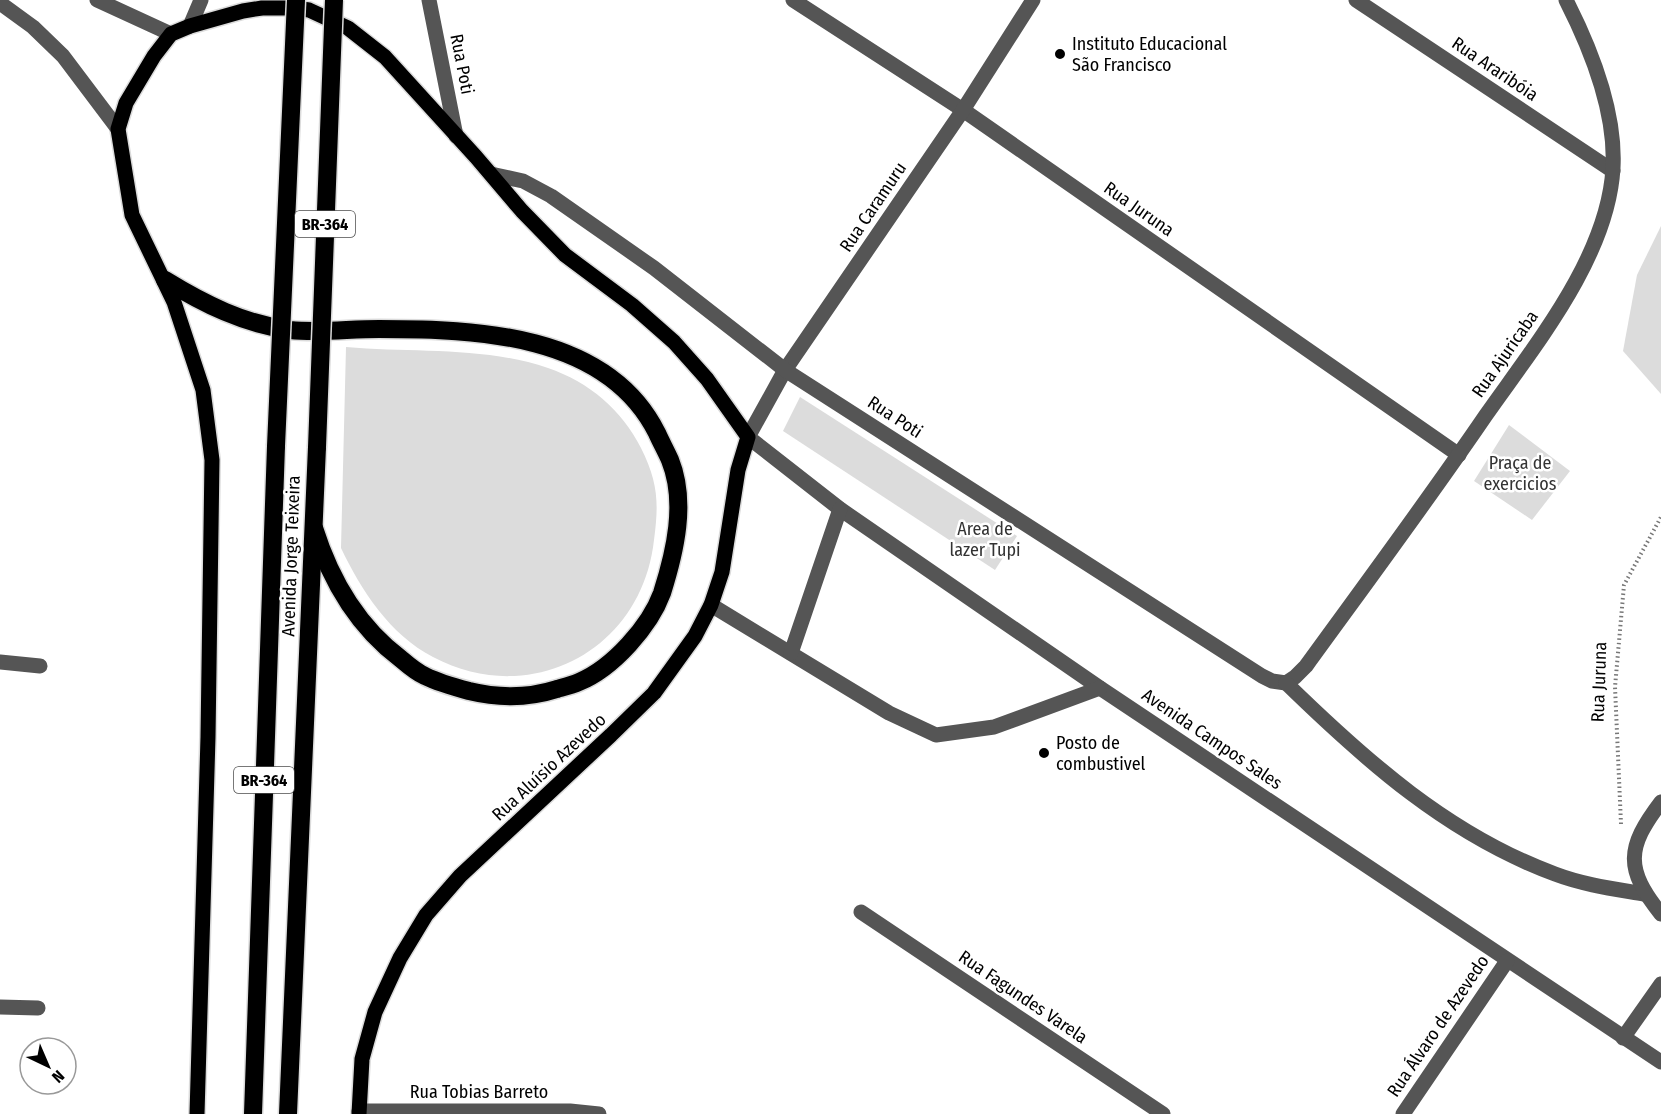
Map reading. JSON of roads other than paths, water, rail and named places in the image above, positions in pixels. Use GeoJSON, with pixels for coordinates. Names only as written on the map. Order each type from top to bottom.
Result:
{"type":"FeatureCollection","features":[{"type":"Feature","properties":{"kind":"highway","name":"Avenida Jorge Teixeira"},"geometry":{"type":"LineString","coordinates":[[253,1114],[276,446],[296,0]]}},
{"type":"Feature","properties":{"kind":"highway","name":"Avenida Jorge Teixeira"},"geometry":{"type":"LineString","coordinates":[[288,1114],[314,528],[334,0]]}},
{"type":"Feature","properties":{"kind":"highway"},"geometry":{"type":"LineString","coordinates":[[165,280],[221,311],[251,322],[290,330],[334,332],[378,329],[473,332],[518,339],[556,349],[605,373],[650,420],[671,462],[678,495],[672,561],[658,604],[637,635],[607,665],[581,682],[548,692],[507,697],[447,686],[421,675],[383,646],[353,610],[334,581],[314,528]]}},
{"type":"Feature","properties":{"kind":"main road"},"geometry":{"type":"LineString","coordinates":[[198,1114],[208,737],[212,460],[203,390],[189,341],[165,280],[132,215],[118,129],[126,104],[154,56],[171,34],[190,26],[262,8],[309,10],[348,28],[385,57],[522,211],[565,255],[632,305],[674,342],[707,379],[748,437]]}},
{"type":"Feature","properties":{"kind":"main road","name":"Rua Aluísio Azevedo"},"geometry":{"type":"LineString","coordinates":[[359,1112],[362,1059],[375,1012],[400,958],[426,915],[460,876],[654,693],[695,636],[711,605],[722,572],[738,470],[748,437]]}},
{"type":"Feature","properties":{"kind":"street"},"geometry":{"type":"LineString","coordinates":[[96,0],[171,34]]}},
{"type":"Feature","properties":{"kind":"street"},"geometry":{"type":"LineString","coordinates":[[190,26],[201,0]]}},
{"type":"Feature","properties":{"kind":"street","name":"Rua Poti"},"geometry":{"type":"LineString","coordinates":[[429,0],[456,136]]}},
{"type":"Feature","properties":{"kind":"street","name":"Rua Juruna"},"geometry":{"type":"LineString","coordinates":[[793,0],[963,110],[1459,455]]}},
{"type":"Feature","properties":{"kind":"street","name":"Rua Caramuru"},"geometry":{"type":"LineString","coordinates":[[748,437],[784,369],[963,110],[1033,0]]}},
{"type":"Feature","properties":{"kind":"street","name":"Rua Araribóia"},"geometry":{"type":"LineString","coordinates":[[1356,0],[1613,171]]}},
{"type":"Feature","properties":{"kind":"street","name":"Rua Ajuricaba"},"geometry":{"type":"LineString","coordinates":[[1286,683],[1295,678],[1306,666],[1459,455],[1560,309],[1591,252],[1607,205],[1613,171],[1614,146],[1606,107],[1587,41],[1566,0]]}},
{"type":"Feature","properties":{"kind":"street"},"geometry":{"type":"LineString","coordinates":[[0,3],[33,27],[63,56],[118,129]]}},
{"type":"Feature","properties":{"kind":"street","name":"Rua Poti"},"geometry":{"type":"LineString","coordinates":[[491,174],[523,180],[550,196],[654,268],[784,369],[1262,676],[1272,681],[1286,683]]}},
{"type":"Feature","properties":{"kind":"street","name":"Avenida Campos Sales"},"geometry":{"type":"LineString","coordinates":[[748,437],[840,509],[1100,688],[1506,961],[1661,1062]]}},
{"type":"Feature","properties":{"kind":"street"},"geometry":{"type":"LineString","coordinates":[[790,653],[840,509]]}},
{"type":"Feature","properties":{"kind":"street"},"geometry":{"type":"LineString","coordinates":[[711,605],[889,713],[936,735],[994,727],[1100,688]]}},
{"type":"Feature","properties":{"kind":"street"},"geometry":{"type":"LineString","coordinates":[[0,662],[40,666]]}},
{"type":"Feature","properties":{"kind":"street"},"geometry":{"type":"LineString","coordinates":[[1286,683],[1352,746],[1401,787],[1448,821],[1486,844],[1557,875],[1644,894]]}},
{"type":"Feature","properties":{"kind":"street"},"geometry":{"type":"LineString","coordinates":[[1661,802],[1644,828],[1633,856],[1644,894],[1661,914]]}},
{"type":"Feature","properties":{"kind":"street","name":"Rua Fagundes Varela"},"geometry":{"type":"LineString","coordinates":[[861,912],[1163,1114]]}},
{"type":"Feature","properties":{"kind":"street","name":"Rua Álvaro de Azevedo"},"geometry":{"type":"LineString","coordinates":[[1403,1114],[1506,961]]}},
{"type":"Feature","properties":{"kind":"street"},"geometry":{"type":"LineString","coordinates":[[1623,1038],[1661,984]]}},
{"type":"Feature","properties":{"kind":"street"},"geometry":{"type":"LineString","coordinates":[[0,1007],[38,1008]]}},
{"type":"Feature","properties":{"kind":"street","name":"Rua Tobias Barreto"},"geometry":{"type":"LineString","coordinates":[[359,1112],[532,1113],[570,1111],[599,1114]]}},
{"type":"Feature","properties":{"kind":"place","name":"Instituto Educacional São Francisco"},"geometry":{"type":"Point","coordinates":[1060,54]}},
{"type":"Feature","properties":{"kind":"place","name":"Posto de combustivel"},"geometry":{"type":"Point","coordinates":[1044,753]}},
{"type":"Feature","properties":{"kind":"park label","name":"Praça de exercicios"},"geometry":{"type":"Point","coordinates":[1520,473]}},
{"type":"Feature","properties":{"kind":"park label","name":"Area de lazer Tupi"},"geometry":{"type":"Point","coordinates":[985,539]}}]}
